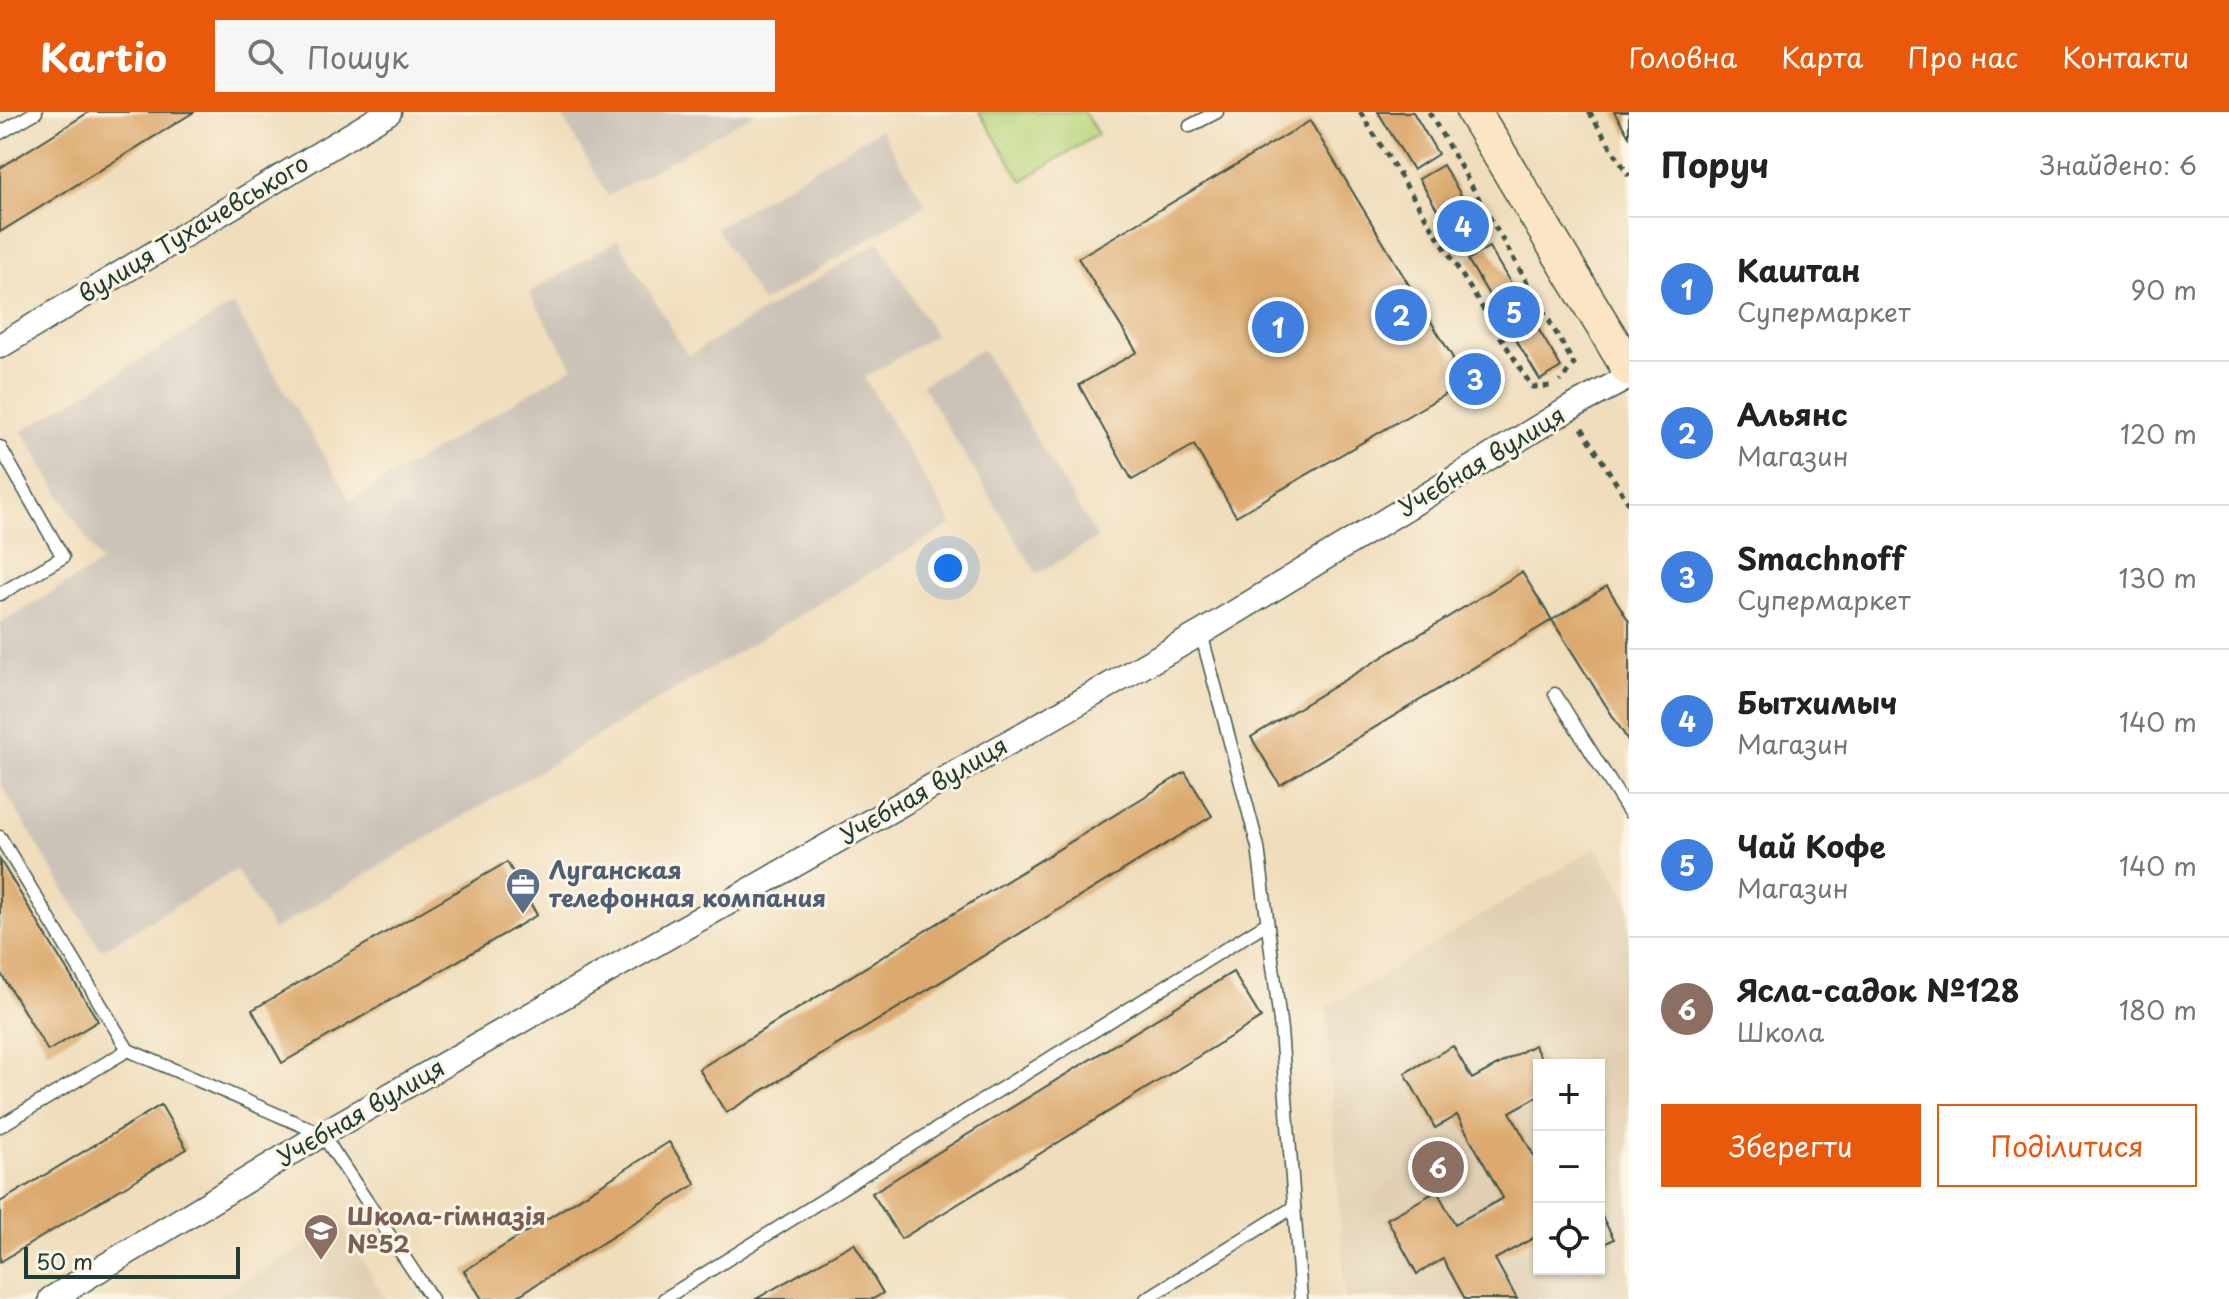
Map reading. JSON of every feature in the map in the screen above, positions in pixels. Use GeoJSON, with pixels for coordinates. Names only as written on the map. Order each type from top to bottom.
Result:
{"type":"FeatureCollection","features":[{"type":"Feature","properties":{"kind":"street","name":"вулиця Тухачевського"},"geometry":{"type":"LineString","coordinates":[[0,346],[389,112]]}},
{"type":"Feature","properties":{"kind":"street"},"geometry":{"type":"LineString","coordinates":[[1474,112],[1629,369]]}},
{"type":"Feature","properties":{"kind":"street","name":"Учєбная вулиця"},"geometry":{"type":"LineString","coordinates":[[51,1299],[322,1134],[1201,633],[1570,408],[1629,377]]}},
{"type":"Feature","properties":{"kind":"lane"},"geometry":{"type":"LineString","coordinates":[[0,133],[36,112]]}},
{"type":"Feature","properties":{"kind":"lane"},"geometry":{"type":"LineString","coordinates":[[1190,126],[1217,112]]}},
{"type":"Feature","properties":{"kind":"lane"},"geometry":{"type":"LineString","coordinates":[[0,447],[63,557],[0,594]]}},
{"type":"Feature","properties":{"kind":"lane"},"geometry":{"type":"LineString","coordinates":[[1201,633],[1258,847],[1281,1030],[1301,1299]]}},
{"type":"Feature","properties":{"kind":"lane"},"geometry":{"type":"LineString","coordinates":[[1555,694],[1629,812]]}},
{"type":"Feature","properties":{"kind":"lane"},"geometry":{"type":"LineString","coordinates":[[0,837],[128,1050],[322,1134],[432,1299]]}},
{"type":"Feature","properties":{"kind":"lane"},"geometry":{"type":"LineString","coordinates":[[664,1299],[1267,923]]}},
{"type":"Feature","properties":{"kind":"lane"},"geometry":{"type":"LineString","coordinates":[[0,1126],[128,1050]]}},
{"type":"Feature","properties":{"kind":"lane"},"geometry":{"type":"LineString","coordinates":[[1146,1299],[1294,1207]]}},
{"type":"Feature","properties":{"kind":"path"},"geometry":{"type":"LineString","coordinates":[[1360,112],[1532,387],[1556,386],[1574,364],[1429,112]]}},
{"type":"Feature","properties":{"kind":"path"},"geometry":{"type":"LineString","coordinates":[[1589,112],[1629,176]]}},
{"type":"Feature","properties":{"kind":"path"},"geometry":{"type":"LineString","coordinates":[[1556,386],[1629,504]]}},
{"type":"Feature","properties":{"kind":"shaded area"},"geometry":{"type":"Polygon","coordinates":[[[560,112],[757,112],[608,196],[560,112]]]}},
{"type":"Feature","properties":{"kind":"shaded area"},"geometry":{"type":"Polygon","coordinates":[[[880,129],[926,205],[762,303],[716,228],[880,129]]]}},
{"type":"Feature","properties":{"kind":"shaded area"},"geometry":{"type":"Polygon","coordinates":[[[618,240],[688,356],[879,242],[935,335],[864,378],[952,524],[273,930],[236,870],[101,950],[0,783],[0,624],[101,563],[22,431],[233,305],[351,500],[573,367],[529,293],[618,240]]]}},
{"type":"Feature","properties":{"kind":"shaded area"},"geometry":{"type":"Polygon","coordinates":[[[982,349],[1097,538],[1037,574],[922,385],[982,349]]]}},
{"type":"Feature","properties":{"kind":"shaded area"},"geometry":{"type":"Polygon","coordinates":[[[1597,847],[1629,901],[1629,1299],[1345,1299],[1326,1008],[1597,847]]]}},
{"type":"Feature","properties":{"kind":"shaded area","name":"Школа-гімназія №52"},"geometry":{"type":"Polygon","coordinates":[[[342,1225],[385,1299],[214,1299],[342,1225]]]}},
{"type":"Feature","properties":{"kind":"green space"},"geometry":{"type":"Polygon","coordinates":[[[979,112],[1084,112],[1098,134],[1022,181],[979,112]]]}},
{"type":"Feature","properties":{"kind":"building"},"geometry":{"type":"Polygon","coordinates":[[[89,112],[194,112],[0,232],[0,168],[89,112]]]}},
{"type":"Feature","properties":{"kind":"building"},"geometry":{"type":"Polygon","coordinates":[[[1378,112],[1413,112],[1438,154],[1413,170],[1378,112]]]}},
{"type":"Feature","properties":{"kind":"building"},"geometry":{"type":"Polygon","coordinates":[[[1614,112],[1629,112],[1629,136],[1614,112]]]}},
{"type":"Feature","properties":{"kind":"building"},"geometry":{"type":"Polygon","coordinates":[[[1310,121],[1453,358],[1449,392],[1236,516],[1194,445],[1132,480],[1079,385],[1137,352],[1078,258],[1310,121]]]}},
{"type":"Feature","properties":{"kind":"building"},"geometry":{"type":"Polygon","coordinates":[[[1443,165],[1482,230],[1458,244],[1419,179],[1443,165]]]}},
{"type":"Feature","properties":{"kind":"building"},"geometry":{"type":"Polygon","coordinates":[[[1489,247],[1561,367],[1540,380],[1468,260],[1489,247]]]}},
{"type":"Feature","properties":{"kind":"building"},"geometry":{"type":"Polygon","coordinates":[[[1479,363],[1493,367],[1501,378],[1463,399],[1457,388],[1459,375],[1479,363]]]}},
{"type":"Feature","properties":{"kind":"building"},"geometry":{"type":"Polygon","coordinates":[[[1522,572],[1552,620],[1280,785],[1251,737],[1522,572]]]}},
{"type":"Feature","properties":{"kind":"building"},"geometry":{"type":"Polygon","coordinates":[[[1607,586],[1629,621],[1629,742],[1552,620],[1607,586]]]}},
{"type":"Feature","properties":{"kind":"building"},"geometry":{"type":"Polygon","coordinates":[[[1185,772],[1212,816],[726,1113],[699,1069],[1185,772]]]}},
{"type":"Feature","properties":{"kind":"building"},"geometry":{"type":"Polygon","coordinates":[[[0,860],[98,1021],[48,1051],[0,972],[0,860]]]}},
{"type":"Feature","properties":{"kind":"building"},"geometry":{"type":"Polygon","coordinates":[[[507,862],[537,915],[282,1063],[252,1010],[507,862]]]}},
{"type":"Feature","properties":{"kind":"building"},"geometry":{"type":"Polygon","coordinates":[[[1233,972],[1261,1018],[901,1239],[872,1193],[1233,972]]]}},
{"type":"Feature","properties":{"kind":"building"},"geometry":{"type":"Polygon","coordinates":[[[1534,1045],[1542,1059],[1533,1059],[1533,1099],[1510,1112],[1533,1154],[1533,1238],[1495,1259],[1517,1299],[1465,1299],[1443,1259],[1417,1274],[1387,1219],[1437,1191],[1455,1224],[1503,1198],[1457,1115],[1435,1128],[1405,1073],[1453,1046],[1472,1079],[1534,1045]]]}},
{"type":"Feature","properties":{"kind":"building"},"geometry":{"type":"Polygon","coordinates":[[[161,1105],[187,1149],[0,1262],[0,1202],[161,1105]]]}},
{"type":"Feature","properties":{"kind":"building"},"geometry":{"type":"Polygon","coordinates":[[[669,1142],[696,1184],[513,1299],[482,1299],[464,1271],[669,1142]]]}},
{"type":"Feature","properties":{"kind":"building"},"geometry":{"type":"Polygon","coordinates":[[[1605,1222],[1614,1239],[1605,1244],[1605,1222]]]}},
{"type":"Feature","properties":{"kind":"building"},"geometry":{"type":"Polygon","coordinates":[[[854,1243],[883,1293],[873,1299],[756,1299],[854,1243]]]}},
{"type":"Feature","properties":{"kind":"place","name":"Бытхимыч"},"geometry":{"type":"Point","coordinates":[1463,226]}},
{"type":"Feature","properties":{"kind":"place","name":"Чай Кофе"},"geometry":{"type":"Point","coordinates":[1514,312]}},
{"type":"Feature","properties":{"kind":"place","name":"Альянс"},"geometry":{"type":"Point","coordinates":[1401,315]}},
{"type":"Feature","properties":{"kind":"place","name":"Каштан"},"geometry":{"type":"Point","coordinates":[1278,327]}},
{"type":"Feature","properties":{"kind":"place","name":"Smachnoff"},"geometry":{"type":"Point","coordinates":[1475,379]}},
{"type":"Feature","properties":{"kind":"place","name":"Луганская телефонная компания"},"geometry":{"type":"Point","coordinates":[523,916]}},
{"type":"Feature","properties":{"kind":"place","name":"Ясла-садок №128"},"geometry":{"type":"Point","coordinates":[1438,1167]}},
{"type":"Feature","properties":{"kind":"place","name":"Школа-гімназія №52"},"geometry":{"type":"Point","coordinates":[321,1262]}}]}
